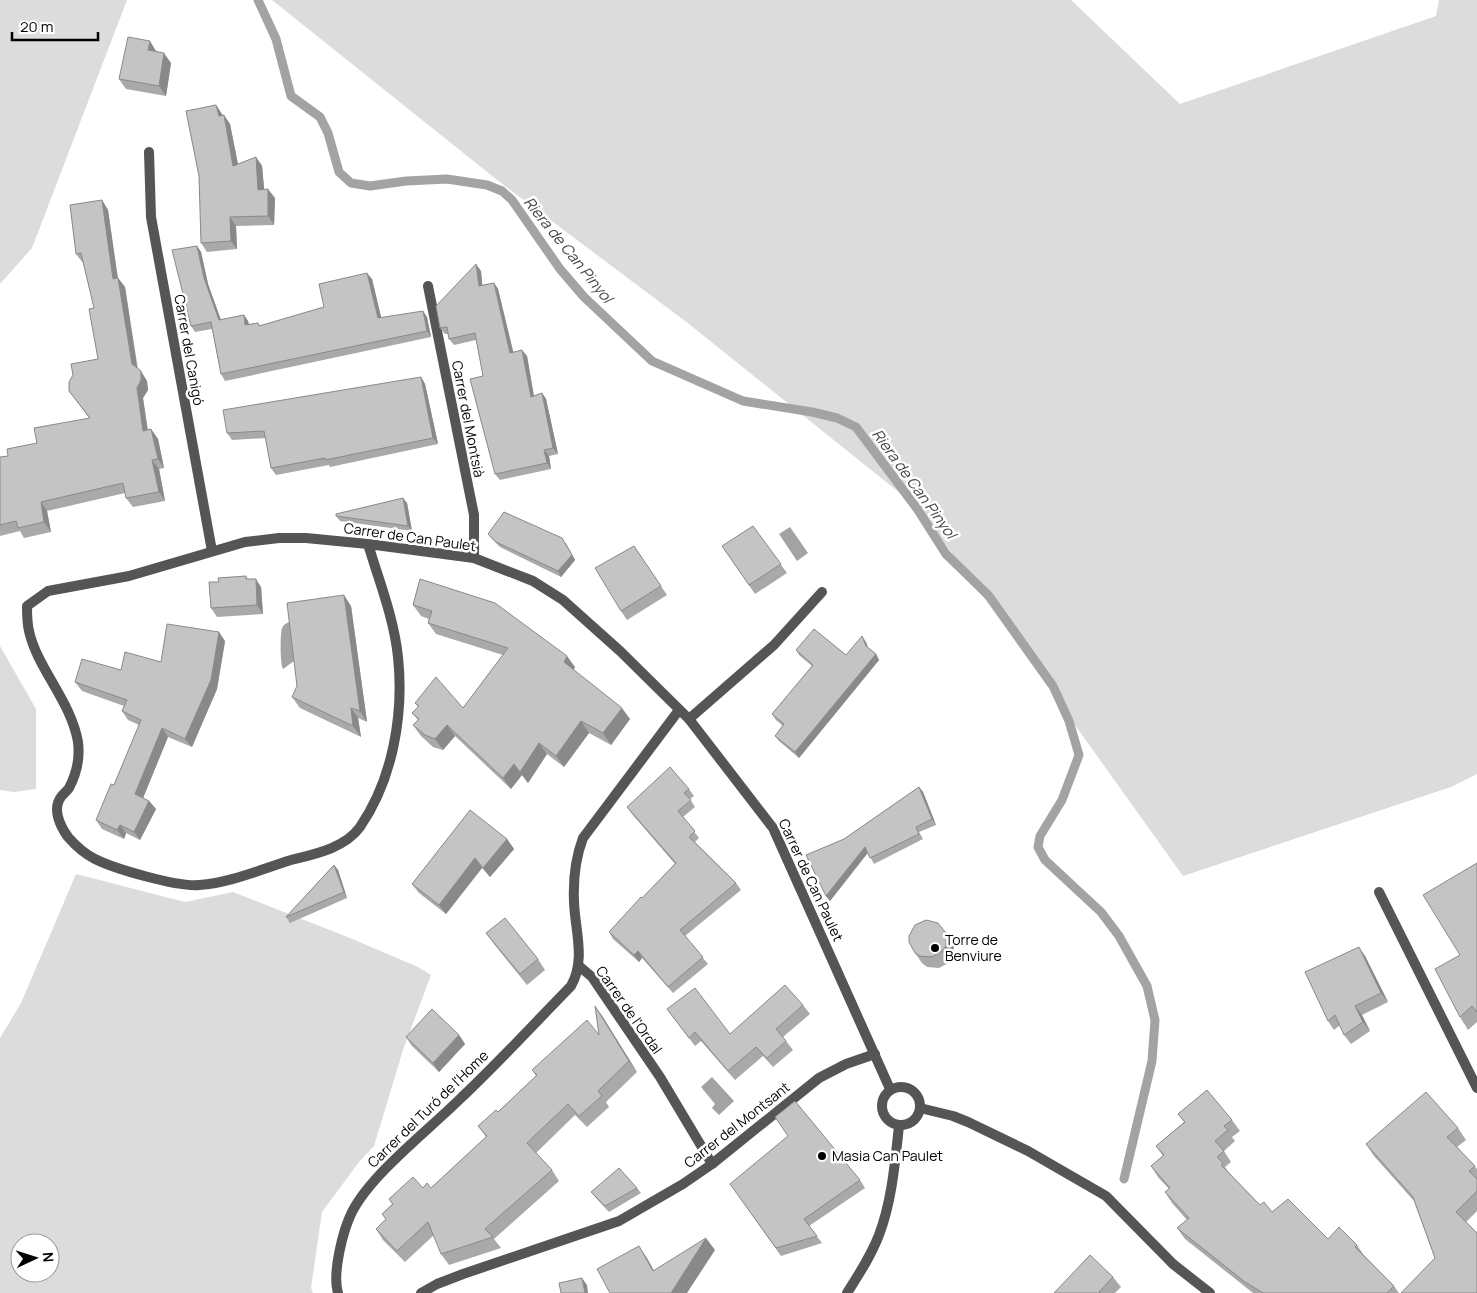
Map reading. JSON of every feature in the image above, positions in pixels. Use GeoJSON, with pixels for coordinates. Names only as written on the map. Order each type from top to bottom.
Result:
{"type":"FeatureCollection","features":[{"type":"Feature","properties":{"kind":"street","name":"Carrer del Canigó"},"geometry":{"type":"LineString","coordinates":[[148,152],[151,218],[212,551]]}},
{"type":"Feature","properties":{"kind":"street","name":"Carrer del Montsià"},"geometry":{"type":"LineString","coordinates":[[428,286],[474,515],[474,558]]}},
{"type":"Feature","properties":{"kind":"street","name":"Carrer de Can Paulet"},"geometry":{"type":"LineString","coordinates":[[368,544],[390,618],[398,657],[399,700],[396,730],[387,769],[369,811],[359,828],[350,836],[326,850],[230,879],[200,885],[166,882],[96,859],[68,836],[59,822],[56,808],[59,799],[68,790],[74,778],[79,762],[78,743],[73,724],[61,696],[31,638],[27,606],[48,591],[129,576],[245,542],[279,538],[306,538],[368,544],[474,558],[533,581],[563,600],[620,651],[689,719],[773,828],[890,1089]]}},
{"type":"Feature","properties":{"kind":"street"},"geometry":{"type":"LineString","coordinates":[[689,719],[774,645],[822,592]]}},
{"type":"Feature","properties":{"kind":"street","name":"Carrer de l'Ordal"},"geometry":{"type":"LineString","coordinates":[[680,710],[583,838],[574,868],[574,901],[579,966],[592,977],[655,1070],[712,1164]]}},
{"type":"Feature","properties":{"kind":"street"},"geometry":{"type":"LineString","coordinates":[[1378,892],[1477,1088]]}},
{"type":"Feature","properties":{"kind":"street","name":"Carrer del Turó de l'Home"},"geometry":{"type":"LineString","coordinates":[[338,1293],[337,1273],[344,1234],[352,1212],[367,1190],[463,1097],[571,986],[579,966]]}},
{"type":"Feature","properties":{"kind":"street","name":"Carrer del Montsant"},"geometry":{"type":"LineString","coordinates":[[421,1293],[437,1284],[463,1274],[619,1221],[683,1184],[712,1164],[818,1078],[846,1064],[875,1054]]}},
{"type":"Feature","properties":{"kind":"street"},"geometry":{"type":"LineString","coordinates":[[900,1086],[913,1090],[919,1100],[920,1108],[915,1119],[910,1123],[899,1126],[886,1119],[881,1109],[882,1100],[890,1089],[900,1086]]}},
{"type":"Feature","properties":{"kind":"street"},"geometry":{"type":"LineString","coordinates":[[920,1108],[953,1116],[1028,1150],[1106,1196],[1173,1264],[1210,1293]]}},
{"type":"Feature","properties":{"kind":"street"},"geometry":{"type":"LineString","coordinates":[[848,1293],[880,1233],[894,1170],[899,1126]]}},
{"type":"Feature","properties":{"kind":"shaded area"},"geometry":{"type":"Polygon","coordinates":[[[0,0],[127,0],[32,248],[0,284],[0,0]]]}},
{"type":"Feature","properties":{"kind":"shaded area"},"geometry":{"type":"Polygon","coordinates":[[[272,0],[1071,0],[1180,104],[1436,16],[1439,0],[1477,0],[1477,774],[1451,787],[1183,876],[921,510],[689,324],[501,183],[272,0]]]}},
{"type":"Feature","properties":{"kind":"shaded area"},"geometry":{"type":"Polygon","coordinates":[[[790,527],[808,553],[797,561],[779,534],[790,527]]]}},
{"type":"Feature","properties":{"kind":"shaded area"},"geometry":{"type":"Polygon","coordinates":[[[292,621],[294,661],[283,669],[281,631],[284,625],[292,621]]]}},
{"type":"Feature","properties":{"kind":"shaded area"},"geometry":{"type":"Polygon","coordinates":[[[0,646],[36,709],[36,789],[14,792],[0,790],[0,646]]]}},
{"type":"Feature","properties":{"kind":"shaded area"},"geometry":{"type":"Polygon","coordinates":[[[76,874],[185,902],[233,892],[350,938],[418,967],[431,975],[403,1050],[374,1146],[359,1162],[322,1212],[311,1288],[313,1293],[0,1293],[0,1038],[21,1003],[76,874]]]}},
{"type":"Feature","properties":{"kind":"shaded area"},"geometry":{"type":"Polygon","coordinates":[[[712,1077],[734,1101],[719,1115],[712,1108],[715,1104],[701,1087],[712,1077]]]}},
{"type":"Feature","properties":{"kind":"building"},"geometry":{"type":"Polygon","coordinates":[[[128,37],[150,41],[148,50],[164,53],[159,86],[119,79],[128,37]]]}},
{"type":"Feature","properties":{"kind":"building"},"geometry":{"type":"Polygon","coordinates":[[[216,105],[219,116],[224,115],[233,166],[256,157],[258,190],[268,189],[268,216],[230,217],[231,241],[201,243],[199,176],[186,111],[216,105]]]}},
{"type":"Feature","properties":{"kind":"building"},"geometry":{"type":"Polygon","coordinates":[[[102,200],[113,279],[118,278],[132,364],[141,371],[141,380],[137,388],[143,431],[151,429],[158,459],[152,460],[159,492],[126,498],[123,483],[41,502],[44,522],[18,528],[16,521],[0,525],[0,457],[8,456],[7,449],[37,443],[34,428],[90,418],[69,391],[69,382],[73,375],[71,364],[98,359],[89,309],[94,308],[81,253],[76,254],[70,205],[102,200]]]}},
{"type":"Feature","properties":{"kind":"building"},"geometry":{"type":"Polygon","coordinates":[[[197,246],[204,278],[219,320],[244,315],[245,325],[258,323],[259,326],[324,307],[319,284],[367,273],[378,318],[423,311],[427,331],[221,374],[211,322],[191,326],[172,250],[197,246]]]}},
{"type":"Feature","properties":{"kind":"building"},"geometry":{"type":"Polygon","coordinates":[[[476,264],[479,286],[494,283],[510,353],[522,350],[531,397],[542,393],[553,448],[544,450],[547,463],[495,474],[470,379],[483,376],[475,333],[449,339],[447,327],[440,328],[436,306],[476,264]]]}},
{"type":"Feature","properties":{"kind":"building"},"geometry":{"type":"Polygon","coordinates":[[[421,377],[433,438],[325,460],[325,458],[271,468],[264,431],[227,433],[223,410],[421,377]]]}},
{"type":"Feature","properties":{"kind":"building"},"geometry":{"type":"Polygon","coordinates":[[[403,498],[408,526],[336,516],[336,514],[403,498]]]}},
{"type":"Feature","properties":{"kind":"building"},"geometry":{"type":"Polygon","coordinates":[[[504,512],[562,538],[572,555],[558,571],[496,542],[488,534],[504,512]]]}},
{"type":"Feature","properties":{"kind":"building"},"geometry":{"type":"Polygon","coordinates":[[[753,526],[781,564],[749,585],[722,546],[753,526]]]}},
{"type":"Feature","properties":{"kind":"building"},"geometry":{"type":"Polygon","coordinates":[[[634,546],[661,586],[621,611],[595,568],[634,546]]]}},
{"type":"Feature","properties":{"kind":"building"},"geometry":{"type":"Polygon","coordinates":[[[246,576],[246,579],[256,579],[257,605],[211,608],[209,582],[219,582],[218,578],[246,576]]]}},
{"type":"Feature","properties":{"kind":"building"},"geometry":{"type":"Polygon","coordinates":[[[420,579],[495,603],[567,656],[564,662],[622,708],[603,733],[581,721],[556,756],[539,743],[520,772],[514,764],[503,778],[447,725],[435,739],[425,735],[413,725],[419,719],[412,713],[419,706],[415,703],[436,677],[463,708],[508,648],[428,623],[432,611],[413,605],[420,579]]]}},
{"type":"Feature","properties":{"kind":"building"},"geometry":{"type":"Polygon","coordinates":[[[344,595],[360,711],[351,708],[353,726],[292,697],[297,686],[287,603],[344,595]]]}},
{"type":"Feature","properties":{"kind":"building"},"geometry":{"type":"Polygon","coordinates":[[[167,624],[219,632],[211,680],[185,739],[162,728],[135,794],[149,801],[134,832],[120,825],[117,830],[96,820],[111,784],[114,785],[141,720],[122,711],[127,700],[75,682],[82,659],[121,670],[125,652],[161,662],[167,624]]]}},
{"type":"Feature","properties":{"kind":"building"},"geometry":{"type":"Polygon","coordinates":[[[814,629],[846,655],[862,636],[866,646],[876,654],[795,752],[775,736],[784,724],[772,714],[813,665],[796,650],[814,629]]]}},
{"type":"Feature","properties":{"kind":"building"},"geometry":{"type":"Polygon","coordinates":[[[670,767],[689,789],[684,793],[691,800],[678,811],[695,831],[689,837],[736,883],[680,930],[703,957],[668,987],[638,951],[634,955],[609,932],[676,863],[627,807],[670,767]]]}},
{"type":"Feature","properties":{"kind":"building"},"geometry":{"type":"Polygon","coordinates":[[[919,787],[932,819],[916,827],[919,834],[870,858],[865,847],[826,896],[806,855],[844,839],[919,787]]]}},
{"type":"Feature","properties":{"kind":"building"},"geometry":{"type":"Polygon","coordinates":[[[470,810],[507,839],[483,868],[475,858],[439,905],[412,884],[470,810]]]}},
{"type":"Feature","properties":{"kind":"building"},"geometry":{"type":"Polygon","coordinates":[[[1477,863],[1477,1012],[1472,1006],[1460,1017],[1435,969],[1460,955],[1423,895],[1477,863]]]}},
{"type":"Feature","properties":{"kind":"building"},"geometry":{"type":"Polygon","coordinates":[[[334,865],[344,892],[286,917],[334,865]]]}},
{"type":"Feature","properties":{"kind":"building"},"geometry":{"type":"Polygon","coordinates":[[[505,918],[538,959],[520,974],[486,933],[505,918]]]}},
{"type":"Feature","properties":{"kind":"building"},"geometry":{"type":"Polygon","coordinates":[[[926,920],[938,923],[946,933],[946,946],[932,957],[920,956],[915,953],[909,942],[909,936],[915,925],[926,920]]]}},
{"type":"Feature","properties":{"kind":"building"},"geometry":{"type":"Polygon","coordinates":[[[1359,947],[1381,993],[1355,1006],[1363,1022],[1344,1035],[1335,1015],[1328,1021],[1305,972],[1359,947]]]}},
{"type":"Feature","properties":{"kind":"building"},"geometry":{"type":"Polygon","coordinates":[[[785,985],[803,1005],[776,1029],[786,1041],[767,1058],[756,1047],[728,1071],[695,1032],[689,1038],[667,1009],[695,988],[730,1034],[785,985]]]}},
{"type":"Feature","properties":{"kind":"building"},"geometry":{"type":"Polygon","coordinates":[[[595,1006],[629,1061],[598,1091],[602,1096],[579,1116],[568,1104],[527,1143],[552,1170],[485,1229],[493,1237],[441,1254],[428,1222],[397,1251],[376,1229],[386,1219],[382,1214],[393,1204],[389,1199],[413,1177],[423,1188],[427,1183],[431,1188],[487,1136],[478,1126],[496,1110],[498,1112],[537,1075],[532,1070],[587,1020],[599,1035],[595,1006]]]}},
{"type":"Feature","properties":{"kind":"building"},"geometry":{"type":"Polygon","coordinates":[[[432,1009],[459,1035],[433,1063],[406,1037],[432,1009]]]}},
{"type":"Feature","properties":{"kind":"building"},"geometry":{"type":"Polygon","coordinates":[[[1207,1090],[1232,1120],[1224,1126],[1228,1130],[1215,1141],[1224,1151],[1217,1157],[1223,1163],[1221,1165],[1260,1205],[1264,1202],[1272,1212],[1288,1199],[1328,1239],[1339,1227],[1357,1245],[1355,1247],[1394,1286],[1387,1293],[1263,1293],[1245,1282],[1177,1228],[1189,1218],[1165,1192],[1170,1188],[1151,1166],[1164,1155],[1156,1146],[1185,1122],[1178,1114],[1207,1090]]]}},
{"type":"Feature","properties":{"kind":"building"},"geometry":{"type":"Polygon","coordinates":[[[1426,1092],[1458,1128],[1447,1137],[1475,1166],[1469,1171],[1477,1179],[1477,1191],[1456,1212],[1477,1233],[1477,1293],[1401,1293],[1435,1258],[1413,1197],[1366,1144],[1426,1092]]]}},
{"type":"Feature","properties":{"kind":"building"},"geometry":{"type":"Polygon","coordinates":[[[795,1101],[860,1180],[804,1219],[817,1236],[776,1248],[730,1184],[788,1136],[775,1117],[795,1101]]]}},
{"type":"Feature","properties":{"kind":"building"},"geometry":{"type":"Polygon","coordinates":[[[619,1168],[637,1188],[605,1206],[591,1192],[619,1168]]]}},
{"type":"Feature","properties":{"kind":"building"},"geometry":{"type":"Polygon","coordinates":[[[706,1238],[671,1293],[610,1293],[597,1269],[639,1246],[653,1271],[706,1238]]]}},
{"type":"Feature","properties":{"kind":"building"},"geometry":{"type":"Polygon","coordinates":[[[1090,1255],[1113,1277],[1100,1293],[1054,1293],[1090,1255]]]}},
{"type":"Feature","properties":{"kind":"building"},"geometry":{"type":"Polygon","coordinates":[[[582,1278],[585,1293],[561,1293],[559,1283],[582,1278]]]}},
{"type":"Feature","properties":{"kind":"waterway","name":"Riera de Can Pinyol"},"geometry":{"type":"LineString","coordinates":[[258,0],[276,39],[291,96],[320,117],[328,133],[339,172],[351,183],[370,186],[406,181],[447,179],[487,185],[502,191],[512,200],[560,269],[584,297],[652,361],[743,401],[812,412],[837,418],[856,427],[918,510],[946,554],[989,596],[1053,686],[1069,721],[1079,755],[1062,800],[1040,836],[1038,847],[1045,860],[1101,912],[1119,936],[1147,986],[1155,1020],[1152,1061],[1124,1179]]}},
{"type":"Feature","properties":{"kind":"place","name":"Torre de Benviure"},"geometry":{"type":"Point","coordinates":[935,948]}},
{"type":"Feature","properties":{"kind":"place","name":"Masia Can Paulet"},"geometry":{"type":"Point","coordinates":[822,1156]}}]}
